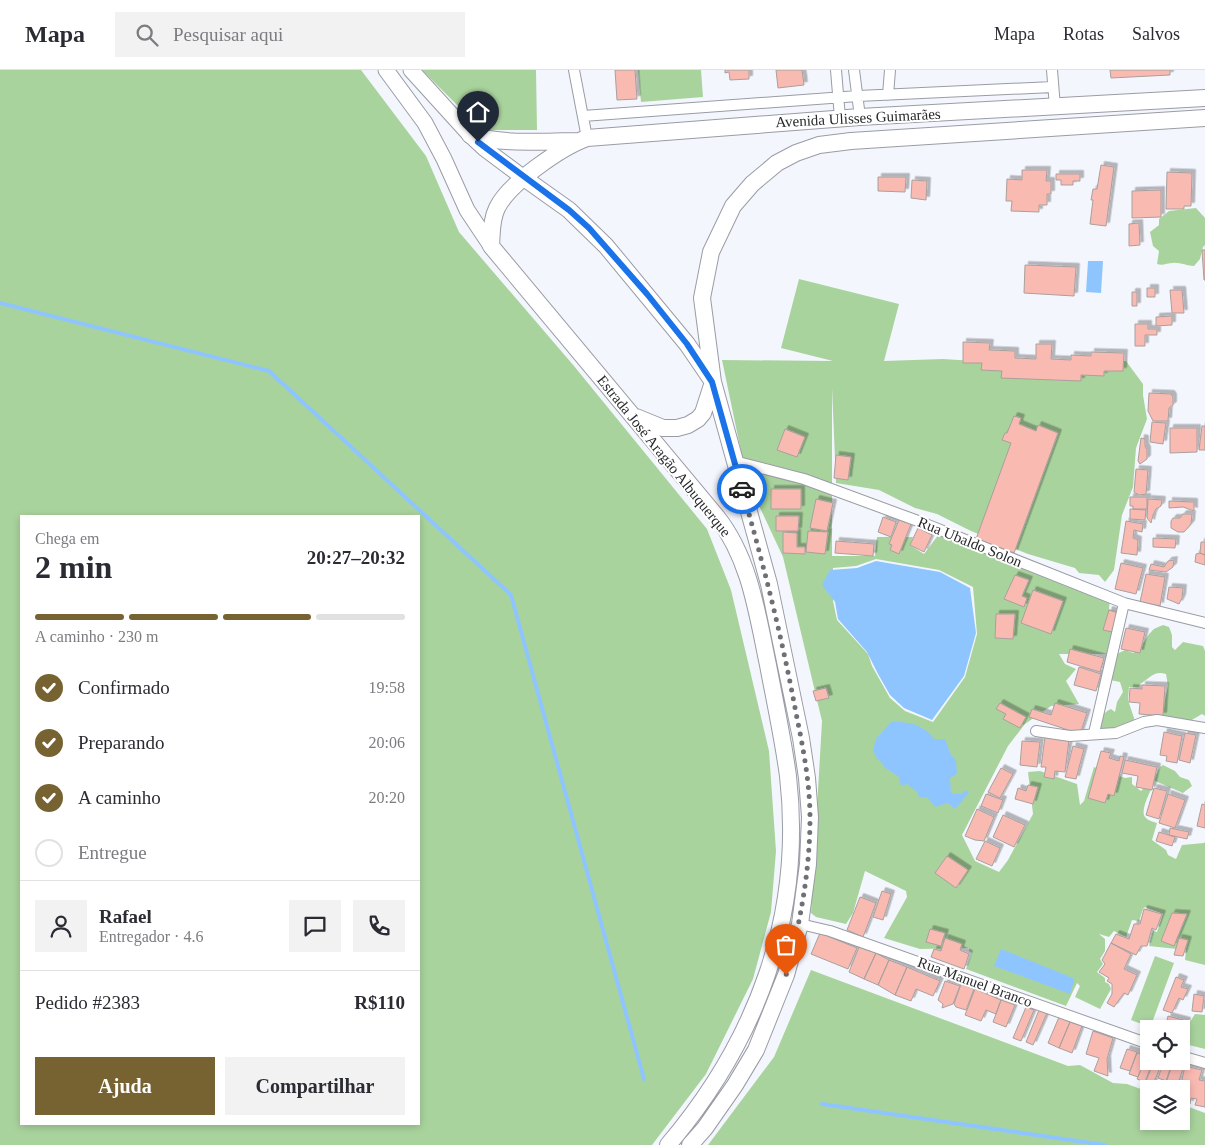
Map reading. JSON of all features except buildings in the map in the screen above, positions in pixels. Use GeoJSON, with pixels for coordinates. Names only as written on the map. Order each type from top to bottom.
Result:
{"type":"FeatureCollection","features":[{"type":"Feature","properties":{"kind":"main road"},"geometry":{"type":"LineString","coordinates":[[386,70],[436,141],[467,210],[491,246]]}},
{"type":"Feature","properties":{"kind":"main road"},"geometry":{"type":"LineString","coordinates":[[411,70],[470,135],[485,149],[524,178]]}},
{"type":"Feature","properties":{"kind":"main road","name":"Avenida Ulisses Guimarães"},"geometry":{"type":"LineString","coordinates":[[491,246],[493,220],[497,208],[524,178],[540,164],[583,139],[840,118],[1205,98]]}},
{"type":"Feature","properties":{"kind":"main road"},"geometry":{"type":"LineString","coordinates":[[939,114],[940,135]]}},
{"type":"Feature","properties":{"kind":"main road","name":"Avenida Ulisses Guimarães"},"geometry":{"type":"LineString","coordinates":[[712,382],[702,298],[711,252],[733,206],[752,184],[778,163],[796,152],[819,145],[850,141],[1205,118]]}},
{"type":"Feature","properties":{"kind":"main road"},"geometry":{"type":"LineString","coordinates":[[470,135],[487,140],[502,141],[583,139]]}},
{"type":"Feature","properties":{"kind":"main road","name":"Estrada José Aragão Albuquerque"},"geometry":{"type":"LineString","coordinates":[[524,178],[569,210],[606,246],[687,344],[712,382],[769,584],[792,689],[806,770],[810,818],[808,864],[800,924],[786,975],[756,1050],[735,1085],[705,1128],[690,1145]]}},
{"type":"Feature","properties":{"kind":"main road","name":"Estrada José Aragão Albuquerque"},"geometry":{"type":"LineString","coordinates":[[491,246],[728,531],[744,562],[756,608],[778,714],[788,777],[790,810],[789,862],[783,920],[765,984],[733,1052],[715,1083],[687,1123],[668,1145]]}},
{"type":"Feature","properties":{"kind":"main road"},"geometry":{"type":"LineString","coordinates":[[632,415],[663,428],[677,428],[688,425],[698,419],[703,413],[712,382]]}},
{"type":"Feature","properties":{"kind":"street"},"geometry":{"type":"LineString","coordinates":[[574,70],[583,116],[583,139]]}},
{"type":"Feature","properties":{"kind":"street"},"geometry":{"type":"LineString","coordinates":[[836,70],[840,118]]}},
{"type":"Feature","properties":{"kind":"street"},"geometry":{"type":"LineString","coordinates":[[854,70],[860,117]]}},
{"type":"Feature","properties":{"kind":"street"},"geometry":{"type":"LineString","coordinates":[[888,95],[890,70]]}},
{"type":"Feature","properties":{"kind":"street"},"geometry":{"type":"LineString","coordinates":[[1052,70],[1054,107]]}},
{"type":"Feature","properties":{"kind":"street"},"geometry":{"type":"LineString","coordinates":[[583,116],[858,96],[1053,87]]}},
{"type":"Feature","properties":{"kind":"street","name":"Rua Ubaldo Solon"},"geometry":{"type":"LineString","coordinates":[[734,462],[804,479],[918,521],[1124,603],[1205,623]]}},
{"type":"Feature","properties":{"kind":"street"},"geometry":{"type":"LineString","coordinates":[[1094,733],[1124,603]]}},
{"type":"Feature","properties":{"kind":"street"},"geometry":{"type":"LineString","coordinates":[[1036,731],[1070,736],[1116,732],[1144,722],[1157,720],[1205,728]]}},
{"type":"Feature","properties":{"kind":"street","name":"Rua Manuel Branco"},"geometry":{"type":"LineString","coordinates":[[800,924],[830,931],[1140,1041]]}},
{"type":"Feature","properties":{"kind":"street"},"geometry":{"type":"LineString","coordinates":[[1190,1059],[1205,1063]]}},
{"type":"Feature","properties":{"kind":"green space"},"geometry":{"type":"Polygon","coordinates":[[[0,70],[361,70],[426,156],[459,232],[574,366],[707,529],[731,590],[769,751],[776,851],[771,912],[753,979],[706,1074],[652,1145],[0,1145],[0,70]]]}},
{"type":"Feature","properties":{"kind":"green space"},"geometry":{"type":"Polygon","coordinates":[[[422,70],[536,70],[537,130],[489,130],[474,122],[422,70]]]}},
{"type":"Feature","properties":{"kind":"green space"},"geometry":{"type":"Polygon","coordinates":[[[638,70],[701,70],[703,97],[641,102],[638,70]]]}},
{"type":"Feature","properties":{"kind":"green space"},"geometry":{"type":"Polygon","coordinates":[[[1196,208],[1205,218],[1205,245],[1200,259],[1194,266],[1175,263],[1157,264],[1159,251],[1153,246],[1150,232],[1159,225],[1159,219],[1169,211],[1196,208]]]}},
{"type":"Feature","properties":{"kind":"green space"},"geometry":{"type":"Polygon","coordinates":[[[799,279],[899,304],[884,361],[943,359],[1024,364],[1126,361],[1143,384],[1147,419],[1136,448],[1133,487],[1122,515],[1114,570],[1105,582],[1099,575],[1079,573],[1075,568],[1028,554],[971,531],[937,514],[915,508],[879,490],[836,483],[832,388],[832,556],[875,556],[877,537],[913,537],[910,545],[924,554],[939,534],[1110,599],[1109,609],[1118,612],[1111,654],[1059,654],[1065,664],[1076,669],[1066,681],[1079,704],[1051,706],[1025,724],[1008,746],[962,835],[975,861],[999,872],[1008,860],[1033,814],[1028,772],[1040,771],[1077,784],[1080,805],[1084,801],[1094,767],[1125,778],[1132,777],[1132,784],[1141,791],[1163,765],[1175,771],[1180,777],[1189,780],[1192,786],[1183,793],[1155,781],[1145,806],[1144,815],[1149,820],[1157,823],[1152,840],[1166,850],[1168,855],[1176,859],[1182,845],[1205,842],[1205,965],[1185,960],[1186,950],[1149,946],[1153,931],[1157,932],[1163,914],[1145,907],[1139,921],[1132,920],[1126,937],[1114,931],[1109,937],[1099,934],[1105,939],[1105,951],[1100,959],[1103,964],[1097,972],[1105,978],[1105,982],[1109,984],[1111,989],[1100,1009],[1075,997],[1080,986],[1077,983],[1066,1006],[966,969],[972,953],[969,951],[969,948],[920,949],[884,938],[907,897],[906,891],[865,871],[853,913],[846,924],[816,917],[811,913],[822,721],[783,557],[747,480],[722,360],[833,361],[781,348],[799,279]],[[876,559],[856,566],[833,568],[833,601],[837,620],[868,654],[872,666],[890,698],[905,711],[933,722],[965,677],[977,634],[973,587],[939,570],[876,559]]]}},
{"type":"Feature","properties":{"kind":"green space"},"geometry":{"type":"Polygon","coordinates":[[[1163,625],[1169,627],[1172,635],[1172,647],[1175,650],[1183,642],[1203,646],[1205,651],[1205,716],[1202,714],[1190,721],[1161,718],[1168,686],[1166,674],[1158,673],[1149,677],[1139,687],[1129,687],[1128,700],[1136,724],[1125,727],[1118,726],[1109,730],[1098,728],[1105,712],[1111,709],[1115,712],[1117,702],[1123,692],[1120,682],[1110,680],[1115,655],[1125,650],[1133,653],[1137,651],[1155,628],[1163,625]]]}},
{"type":"Feature","properties":{"kind":"green space"},"geometry":{"type":"Polygon","coordinates":[[[1155,956],[1174,963],[1153,1020],[1140,1020],[1140,1024],[1131,1020],[1155,956]]]}},
{"type":"Feature","properties":{"kind":"green space"},"geometry":{"type":"Polygon","coordinates":[[[811,970],[1068,1066],[1080,1065],[1113,1083],[1127,1084],[1140,1089],[1140,1130],[1190,1130],[1190,1107],[1205,1113],[1205,1145],[708,1145],[774,1057],[811,970]]]}},
{"type":"Feature","properties":{"kind":"green space"},"geometry":{"type":"Polygon","coordinates":[[[1195,1014],[1205,1015],[1205,1049],[1190,1045],[1190,1022],[1195,1014]]]}},
{"type":"Feature","properties":{"kind":"water"},"geometry":{"type":"Polygon","coordinates":[[[1088,261],[1103,261],[1101,293],[1086,292],[1088,261]]]}},
{"type":"Feature","properties":{"kind":"water"},"geometry":{"type":"Polygon","coordinates":[[[876,561],[940,572],[970,588],[976,633],[964,676],[932,720],[904,708],[890,695],[867,652],[838,619],[835,602],[822,585],[830,570],[857,568],[876,561]]]}},
{"type":"Feature","properties":{"kind":"water"},"geometry":{"type":"Polygon","coordinates":[[[891,722],[915,725],[926,730],[934,739],[945,739],[951,755],[956,760],[957,774],[950,778],[951,793],[957,794],[966,790],[969,793],[955,809],[948,803],[935,807],[928,798],[919,797],[917,792],[907,784],[901,786],[899,777],[884,767],[877,759],[873,750],[876,739],[891,722]]]}},
{"type":"Feature","properties":{"kind":"water"},"geometry":{"type":"Polygon","coordinates":[[[1001,949],[1073,978],[1074,981],[1070,994],[994,966],[1001,949]]]}},
{"type":"Feature","properties":{"kind":"waterway"},"geometry":{"type":"LineString","coordinates":[[0,303],[269,371],[511,595],[644,1079]]}},
{"type":"Feature","properties":{"kind":"waterway"},"geometry":{"type":"LineString","coordinates":[[822,1104],[1105,1145]]}},
{"type":"Feature","properties":{"kind":"way so far"},"geometry":{"type":"LineString","coordinates":[[742,489],[769,584],[792,689],[807,778],[810,818],[808,864],[800,924],[786,975]]}},
{"type":"Feature","properties":{"kind":"route"},"geometry":{"type":"LineString","coordinates":[[478,142],[569,210],[589,228],[647,294],[687,344],[712,382],[742,489]]}}]}
